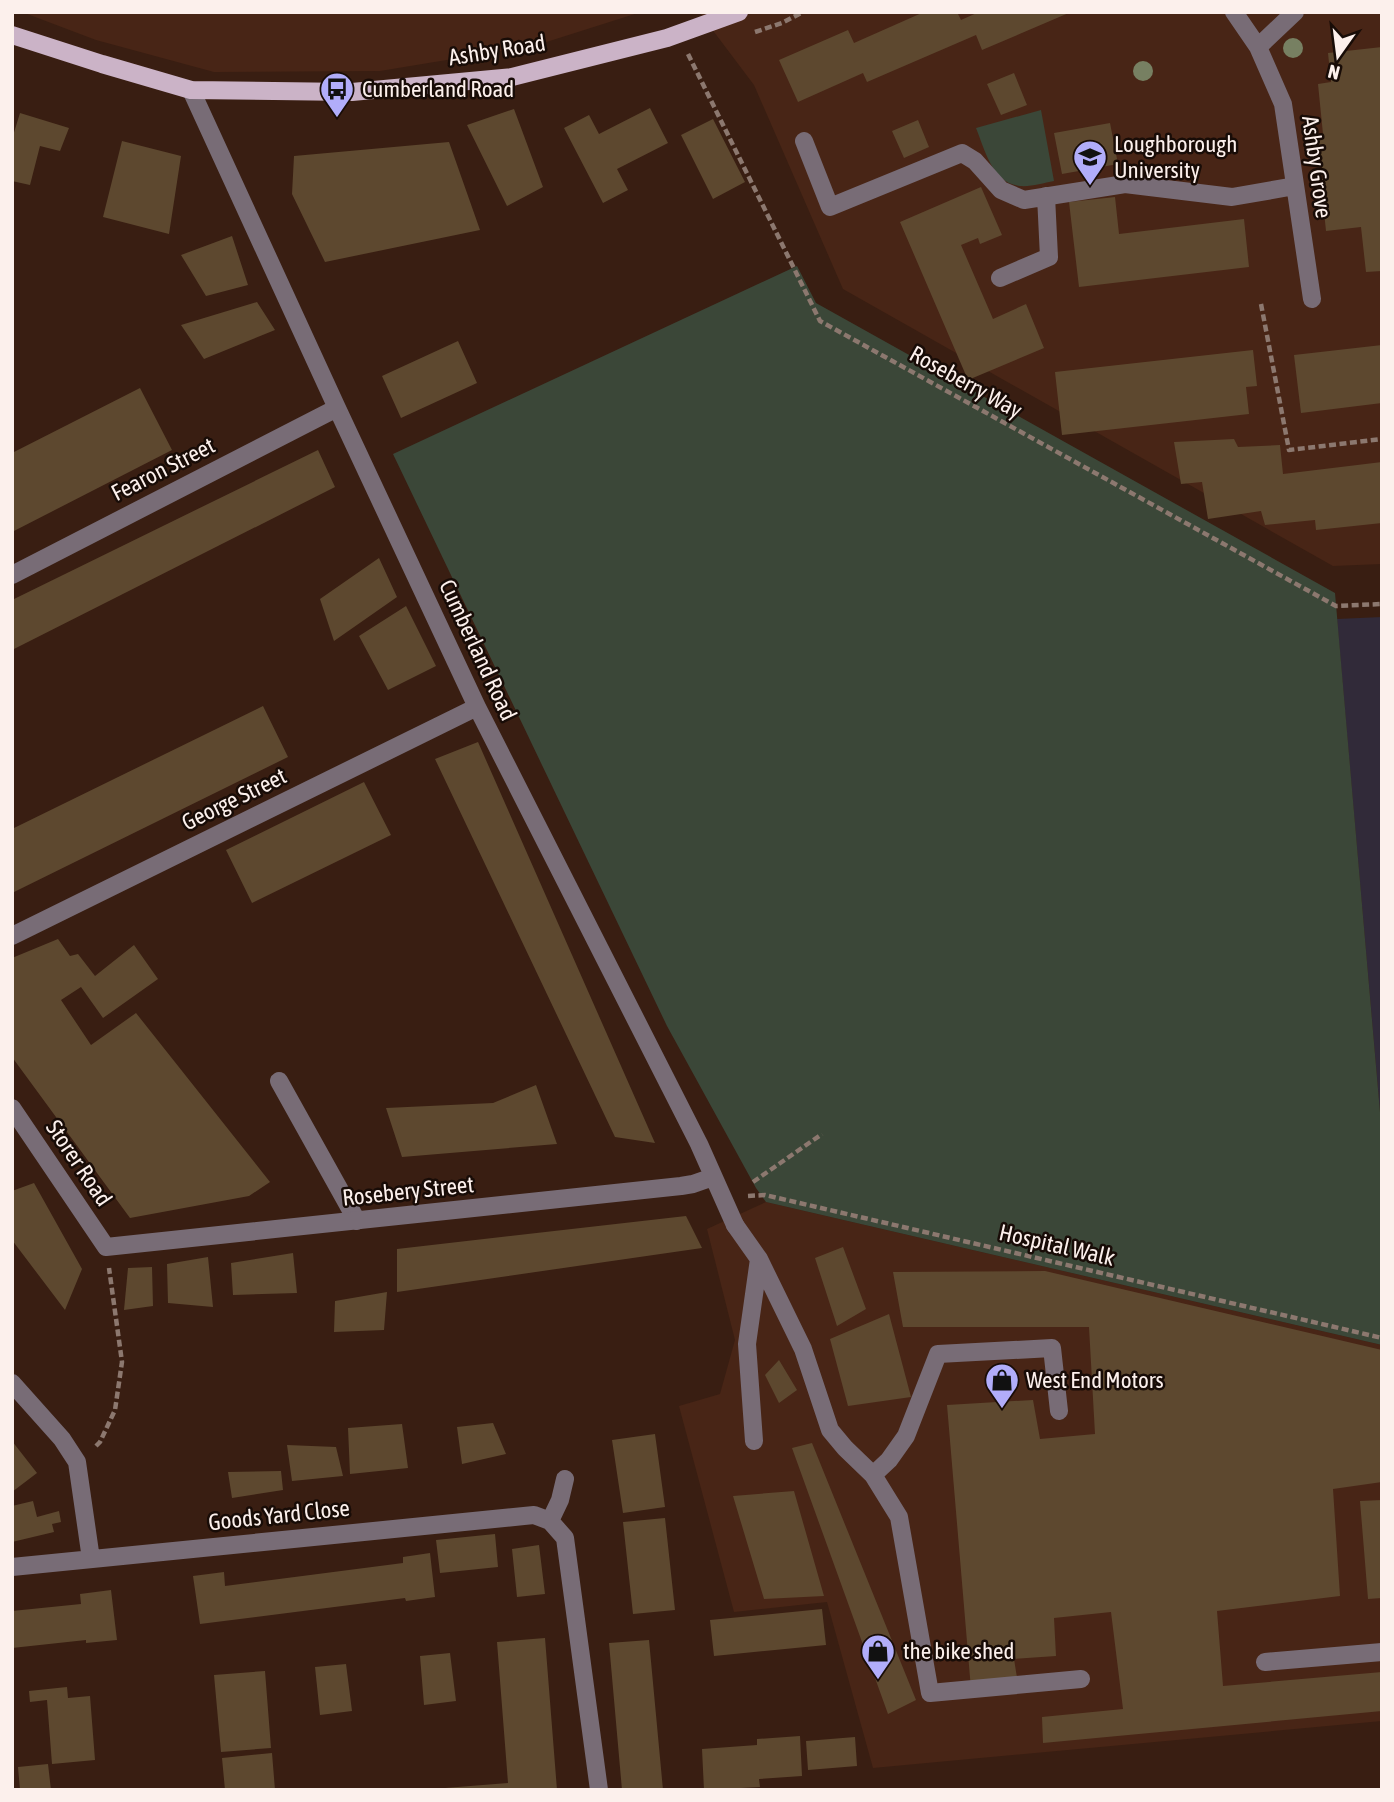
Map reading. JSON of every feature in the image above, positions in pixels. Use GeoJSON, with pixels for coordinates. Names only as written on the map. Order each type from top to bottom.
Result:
{"type":"FeatureCollection","features":[{"type":"Feature","properties":{"kind":"main road","name":"Ashby Road"},"geometry":{"type":"LineString","coordinates":[[12,35],[191,90],[352,92],[512,77],[678,34],[739,12]]}},
{"type":"Feature","properties":{"kind":"street","name":"Ashby Grove"},"geometry":{"type":"LineString","coordinates":[[1234,12],[1258,47],[1283,104],[1312,299]]}},
{"type":"Feature","properties":{"kind":"street"},"geometry":{"type":"LineString","coordinates":[[1258,47],[1295,12]]}},
{"type":"Feature","properties":{"kind":"street","name":"Cumberland Road"},"geometry":{"type":"LineString","coordinates":[[191,90],[477,707],[686,1119],[735,1225],[759,1259],[803,1349],[830,1430],[873,1475],[899,1517],[930,1693],[1081,1679]]}},
{"type":"Feature","properties":{"kind":"street"},"geometry":{"type":"LineString","coordinates":[[804,141],[830,207],[962,153],[975,161],[1000,190],[1024,200],[1125,184],[1231,197],[1295,186]]}},
{"type":"Feature","properties":{"kind":"street"},"geometry":{"type":"LineString","coordinates":[[1000,278],[1049,257],[1046,196]]}},
{"type":"Feature","properties":{"kind":"street","name":"Fearon Street"},"geometry":{"type":"LineString","coordinates":[[12,575],[337,408]]}},
{"type":"Feature","properties":{"kind":"street","name":"George Street"},"geometry":{"type":"LineString","coordinates":[[12,936],[477,707]]}},
{"type":"Feature","properties":{"kind":"street"},"geometry":{"type":"LineString","coordinates":[[279,1082],[357,1221]]}},
{"type":"Feature","properties":{"kind":"street","name":"Storer Road"},"geometry":{"type":"LineString","coordinates":[[12,1108],[19,1134],[106,1247]]}},
{"type":"Feature","properties":{"kind":"street","name":"Rosebery Street"},"geometry":{"type":"LineString","coordinates":[[106,1247],[681,1186],[713,1177]]}},
{"type":"Feature","properties":{"kind":"street"},"geometry":{"type":"LineString","coordinates":[[754,1441],[747,1344],[759,1259]]}},
{"type":"Feature","properties":{"kind":"street"},"geometry":{"type":"LineString","coordinates":[[873,1475],[889,1460],[906,1436],[937,1353],[1052,1348],[1059,1411]]}},
{"type":"Feature","properties":{"kind":"street"},"geometry":{"type":"LineString","coordinates":[[12,1383],[62,1439],[77,1462],[91,1559]]}},
{"type":"Feature","properties":{"kind":"street"},"geometry":{"type":"LineString","coordinates":[[565,1479],[561,1500],[550,1521],[565,1538],[598,1790]]}},
{"type":"Feature","properties":{"kind":"street","name":"Goods Yard Close"},"geometry":{"type":"LineString","coordinates":[[12,1567],[521,1515],[534,1515],[550,1521]]}},
{"type":"Feature","properties":{"kind":"street"},"geometry":{"type":"LineString","coordinates":[[1265,1662],[1382,1652]]}},
{"type":"Feature","properties":{"kind":"path","name":"Roseberry Way"},"geometry":{"type":"LineString","coordinates":[[678,34],[820,321],[1336,606],[1382,604]]}},
{"type":"Feature","properties":{"kind":"path"},"geometry":{"type":"LineString","coordinates":[[1261,304],[1289,450],[1382,439]]}},
{"type":"Feature","properties":{"kind":"path"},"geometry":{"type":"LineString","coordinates":[[753,1182],[822,1134]]}},
{"type":"Feature","properties":{"kind":"path","name":"Hospital Walk"},"geometry":{"type":"LineString","coordinates":[[725,1203],[750,1195],[765,1195],[1382,1338]]}},
{"type":"Feature","properties":{"kind":"path"},"geometry":{"type":"LineString","coordinates":[[77,1462],[100,1442],[115,1410],[122,1362],[106,1247]]}},
{"type":"Feature","properties":{"kind":"shaded area"},"geometry":{"type":"Polygon","coordinates":[[[22,12],[641,12],[537,45],[380,71],[214,72],[96,40],[22,12]]]}},
{"type":"Feature","properties":{"kind":"shaded area","name":"Loughborough University"},"geometry":{"type":"Polygon","coordinates":[[[699,12],[1382,12],[1382,564],[1333,566],[843,289],[754,85],[699,12]]]}},
{"type":"Feature","properties":{"kind":"shaded area"},"geometry":{"type":"Polygon","coordinates":[[[1382,617],[1382,1135],[1337,619],[1382,617]]]}},
{"type":"Feature","properties":{"kind":"shaded area"},"geometry":{"type":"Polygon","coordinates":[[[766,1202],[1382,1345],[1382,1721],[873,1768],[827,1602],[734,1612],[679,1406],[720,1394],[735,1340],[707,1229],[766,1202]]]}},
{"type":"Feature","properties":{"kind":"green space"},"geometry":{"type":"Polygon","coordinates":[[[1041,110],[1054,181],[1028,186],[1010,184],[991,164],[976,128],[1041,110]]]}},
{"type":"Feature","properties":{"kind":"green space"},"geometry":{"type":"Polygon","coordinates":[[[797,266],[816,303],[1335,593],[1382,1135],[1382,1345],[766,1202],[667,1026],[393,454],[797,266]]]}},
{"type":"Feature","properties":{"kind":"building"},"geometry":{"type":"Polygon","coordinates":[[[924,12],[957,12],[961,20],[979,12],[1071,12],[982,50],[976,35],[867,82],[863,73],[798,102],[779,60],[848,30],[854,43],[924,12]]]}},
{"type":"Feature","properties":{"kind":"building"},"geometry":{"type":"Polygon","coordinates":[[[1382,47],[1382,271],[1366,272],[1361,227],[1326,231],[1322,192],[1316,192],[1314,180],[1323,179],[1321,156],[1312,157],[1310,135],[1323,134],[1318,84],[1331,82],[1328,53],[1382,47]]]}},
{"type":"Feature","properties":{"kind":"building"},"geometry":{"type":"Polygon","coordinates":[[[1014,73],[1027,105],[1001,115],[987,84],[1014,73]]]}},
{"type":"Feature","properties":{"kind":"building"},"geometry":{"type":"Polygon","coordinates":[[[650,108],[668,143],[617,169],[628,190],[603,203],[564,128],[589,115],[599,134],[650,108]]]}},
{"type":"Feature","properties":{"kind":"building"},"geometry":{"type":"Polygon","coordinates":[[[514,109],[543,187],[507,206],[467,125],[514,109]]]}},
{"type":"Feature","properties":{"kind":"building"},"geometry":{"type":"Polygon","coordinates":[[[20,113],[69,128],[60,151],[40,146],[30,185],[12,181],[12,139],[20,113]]]}},
{"type":"Feature","properties":{"kind":"building"},"geometry":{"type":"Polygon","coordinates":[[[713,119],[745,182],[713,199],[681,135],[713,119]]]}},
{"type":"Feature","properties":{"kind":"building"},"geometry":{"type":"Polygon","coordinates":[[[918,120],[929,147],[904,158],[892,131],[918,120]]]}},
{"type":"Feature","properties":{"kind":"building"},"geometry":{"type":"Polygon","coordinates":[[[1110,123],[1118,164],[1062,174],[1054,133],[1110,123]]]}},
{"type":"Feature","properties":{"kind":"building"},"geometry":{"type":"Polygon","coordinates":[[[122,141],[181,156],[169,234],[103,217],[122,141]]]}},
{"type":"Feature","properties":{"kind":"building"},"geometry":{"type":"Polygon","coordinates":[[[449,142],[480,230],[325,262],[292,194],[294,156],[449,142]]]}},
{"type":"Feature","properties":{"kind":"building"},"geometry":{"type":"Polygon","coordinates":[[[981,187],[1002,235],[980,244],[978,238],[961,245],[993,319],[1026,304],[1044,348],[968,380],[900,222],[981,187]]]}},
{"type":"Feature","properties":{"kind":"building"},"geometry":{"type":"Polygon","coordinates":[[[1115,197],[1119,234],[1244,219],[1249,267],[1079,287],[1069,202],[1115,197]]]}},
{"type":"Feature","properties":{"kind":"building"},"geometry":{"type":"Polygon","coordinates":[[[232,236],[248,285],[206,296],[181,255],[232,236]]]}},
{"type":"Feature","properties":{"kind":"building"},"geometry":{"type":"Polygon","coordinates":[[[257,302],[275,330],[204,359],[181,325],[257,302]]]}},
{"type":"Feature","properties":{"kind":"building"},"geometry":{"type":"Polygon","coordinates":[[[458,341],[477,383],[401,418],[382,376],[458,341]]]}},
{"type":"Feature","properties":{"kind":"building"},"geometry":{"type":"Polygon","coordinates":[[[1382,345],[1382,403],[1301,413],[1294,355],[1382,345]]]}},
{"type":"Feature","properties":{"kind":"building"},"geometry":{"type":"Polygon","coordinates":[[[1253,350],[1257,386],[1246,387],[1249,414],[1062,435],[1055,372],[1253,350]]]}},
{"type":"Feature","properties":{"kind":"building"},"geometry":{"type":"Polygon","coordinates":[[[140,388],[172,450],[12,532],[12,453],[140,388]]]}},
{"type":"Feature","properties":{"kind":"building"},"geometry":{"type":"Polygon","coordinates":[[[1234,439],[1238,447],[1280,445],[1283,474],[1382,462],[1382,523],[1316,530],[1315,520],[1265,525],[1261,511],[1208,519],[1202,482],[1181,484],[1174,442],[1234,439]]]}},
{"type":"Feature","properties":{"kind":"building"},"geometry":{"type":"Polygon","coordinates":[[[318,450],[335,487],[12,650],[12,600],[318,450]]]}},
{"type":"Feature","properties":{"kind":"building"},"geometry":{"type":"Polygon","coordinates":[[[379,558],[397,597],[334,641],[320,599],[379,558]]]}},
{"type":"Feature","properties":{"kind":"building"},"geometry":{"type":"Polygon","coordinates":[[[406,606],[436,666],[388,690],[359,636],[406,606]]]}},
{"type":"Feature","properties":{"kind":"building"},"geometry":{"type":"Polygon","coordinates":[[[263,706],[288,757],[12,893],[12,829],[263,706]]]}},
{"type":"Feature","properties":{"kind":"building"},"geometry":{"type":"Polygon","coordinates":[[[478,742],[655,1143],[615,1137],[435,759],[478,742]]]}},
{"type":"Feature","properties":{"kind":"building"},"geometry":{"type":"Polygon","coordinates":[[[364,782],[391,835],[252,903],[226,850],[364,782]]]}},
{"type":"Feature","properties":{"kind":"building"},"geometry":{"type":"Polygon","coordinates":[[[58,939],[70,956],[78,954],[95,976],[134,945],[158,979],[103,1018],[81,987],[61,1000],[91,1045],[136,1013],[270,1182],[249,1196],[130,1218],[12,1057],[12,958],[58,939]]]}},
{"type":"Feature","properties":{"kind":"building"},"geometry":{"type":"Polygon","coordinates":[[[536,1085],[557,1144],[402,1157],[386,1108],[493,1103],[536,1085]]]}},
{"type":"Feature","properties":{"kind":"building"},"geometry":{"type":"Polygon","coordinates":[[[34,1183],[82,1269],[65,1310],[12,1240],[12,1191],[34,1183]]]}},
{"type":"Feature","properties":{"kind":"building"},"geometry":{"type":"Polygon","coordinates":[[[686,1216],[702,1248],[397,1292],[397,1249],[686,1216]]]}},
{"type":"Feature","properties":{"kind":"building"},"geometry":{"type":"Polygon","coordinates":[[[843,1247],[866,1309],[837,1326],[815,1258],[843,1247]]]}},
{"type":"Feature","properties":{"kind":"building"},"geometry":{"type":"Polygon","coordinates":[[[293,1253],[297,1293],[233,1295],[231,1263],[293,1253]]]}},
{"type":"Feature","properties":{"kind":"building"},"geometry":{"type":"Polygon","coordinates":[[[208,1257],[213,1307],[168,1303],[167,1264],[208,1257]]]}},
{"type":"Feature","properties":{"kind":"building"},"geometry":{"type":"Polygon","coordinates":[[[152,1267],[153,1306],[124,1310],[128,1268],[152,1267]]]}},
{"type":"Feature","properties":{"kind":"building"},"geometry":{"type":"Polygon","coordinates":[[[1045,1271],[1382,1350],[1382,1482],[1333,1489],[1340,1596],[1217,1611],[1223,1686],[1382,1672],[1382,1711],[1043,1743],[1042,1717],[1123,1709],[1111,1612],[1054,1618],[1056,1656],[1014,1659],[1018,1684],[971,1689],[947,1405],[1033,1400],[1040,1439],[1095,1434],[1089,1327],[903,1327],[893,1272],[1045,1271]]]}},
{"type":"Feature","properties":{"kind":"building"},"geometry":{"type":"Polygon","coordinates":[[[387,1292],[384,1330],[334,1332],[335,1301],[387,1292]]]}},
{"type":"Feature","properties":{"kind":"building"},"geometry":{"type":"Polygon","coordinates":[[[889,1314],[911,1397],[848,1406],[830,1339],[889,1314]]]}},
{"type":"Feature","properties":{"kind":"building"},"geometry":{"type":"Polygon","coordinates":[[[779,1360],[797,1390],[779,1403],[765,1375],[779,1360]]]}},
{"type":"Feature","properties":{"kind":"building"},"geometry":{"type":"Polygon","coordinates":[[[493,1423],[506,1454],[462,1464],[457,1427],[493,1423]]]}},
{"type":"Feature","properties":{"kind":"building"},"geometry":{"type":"Polygon","coordinates":[[[402,1424],[408,1468],[350,1474],[348,1428],[402,1424]]]}},
{"type":"Feature","properties":{"kind":"building"},"geometry":{"type":"Polygon","coordinates":[[[655,1434],[665,1507],[623,1513],[612,1440],[655,1434]]]}},
{"type":"Feature","properties":{"kind":"building"},"geometry":{"type":"Polygon","coordinates":[[[12,1441],[37,1473],[12,1492],[12,1441]]]}},
{"type":"Feature","properties":{"kind":"building"},"geometry":{"type":"Polygon","coordinates":[[[812,1443],[916,1700],[888,1714],[792,1448],[812,1443]]]}},
{"type":"Feature","properties":{"kind":"building"},"geometry":{"type":"Polygon","coordinates":[[[287,1445],[336,1447],[343,1476],[292,1481],[287,1445]]]}},
{"type":"Feature","properties":{"kind":"building"},"geometry":{"type":"Polygon","coordinates":[[[281,1471],[283,1490],[232,1498],[228,1472],[281,1471]]]}},
{"type":"Feature","properties":{"kind":"building"},"geometry":{"type":"Polygon","coordinates":[[[794,1491],[824,1596],[764,1599],[733,1496],[794,1491]]]}},
{"type":"Feature","properties":{"kind":"building"},"geometry":{"type":"Polygon","coordinates":[[[1382,1500],[1382,1598],[1368,1599],[1360,1501],[1382,1500]]]}},
{"type":"Feature","properties":{"kind":"building"},"geometry":{"type":"Polygon","coordinates":[[[33,1501],[37,1517],[59,1511],[61,1522],[52,1524],[54,1532],[12,1542],[12,1506],[33,1501]]]}},
{"type":"Feature","properties":{"kind":"building"},"geometry":{"type":"Polygon","coordinates":[[[665,1518],[675,1610],[633,1614],[623,1522],[665,1518]]]}},
{"type":"Feature","properties":{"kind":"building"},"geometry":{"type":"Polygon","coordinates":[[[495,1534],[498,1567],[440,1573],[436,1540],[495,1534]]]}},
{"type":"Feature","properties":{"kind":"building"},"geometry":{"type":"Polygon","coordinates":[[[539,1545],[545,1594],[517,1597],[512,1549],[539,1545]]]}},
{"type":"Feature","properties":{"kind":"building"},"geometry":{"type":"Polygon","coordinates":[[[430,1553],[435,1597],[406,1601],[405,1598],[200,1624],[193,1576],[224,1572],[225,1586],[403,1563],[403,1557],[430,1553]]]}},
{"type":"Feature","properties":{"kind":"building"},"geometry":{"type":"Polygon","coordinates":[[[111,1590],[117,1640],[86,1643],[86,1640],[12,1648],[12,1611],[81,1604],[80,1594],[111,1590]]]}},
{"type":"Feature","properties":{"kind":"building"},"geometry":{"type":"Polygon","coordinates":[[[822,1609],[826,1645],[714,1656],[710,1620],[822,1609]]]}},
{"type":"Feature","properties":{"kind":"building"},"geometry":{"type":"Polygon","coordinates":[[[545,1638],[557,1790],[445,1790],[508,1783],[497,1642],[545,1638]]]}},
{"type":"Feature","properties":{"kind":"building"},"geometry":{"type":"Polygon","coordinates":[[[649,1640],[663,1790],[622,1790],[609,1643],[649,1640]]]}},
{"type":"Feature","properties":{"kind":"building"},"geometry":{"type":"Polygon","coordinates":[[[450,1653],[456,1701],[424,1705],[420,1656],[450,1653]]]}},
{"type":"Feature","properties":{"kind":"building"},"geometry":{"type":"Polygon","coordinates":[[[346,1664],[352,1711],[320,1715],[315,1667],[346,1664]]]}},
{"type":"Feature","properties":{"kind":"building"},"geometry":{"type":"Polygon","coordinates":[[[265,1671],[271,1748],[221,1752],[214,1675],[265,1671]]]}},
{"type":"Feature","properties":{"kind":"building"},"geometry":{"type":"Polygon","coordinates":[[[67,1687],[68,1698],[90,1696],[95,1760],[52,1764],[47,1700],[30,1702],[29,1691],[67,1687]]]}},
{"type":"Feature","properties":{"kind":"building"},"geometry":{"type":"Polygon","coordinates":[[[800,1736],[802,1776],[759,1779],[760,1787],[704,1790],[702,1749],[757,1745],[757,1739],[800,1736]]]}},
{"type":"Feature","properties":{"kind":"building"},"geometry":{"type":"Polygon","coordinates":[[[855,1737],[857,1766],[808,1770],[806,1741],[855,1737]]]}},
{"type":"Feature","properties":{"kind":"building"},"geometry":{"type":"Polygon","coordinates":[[[272,1753],[275,1790],[225,1790],[222,1758],[272,1753]]]}},
{"type":"Feature","properties":{"kind":"building"},"geometry":{"type":"Polygon","coordinates":[[[48,1764],[51,1790],[20,1790],[18,1767],[48,1764]]]}},
{"type":"Feature","properties":{"kind":"place","name":"Cumberland Road"},"geometry":{"type":"Point","coordinates":[337,119]}},
{"type":"Feature","properties":{"kind":"place","name":"Loughborough University"},"geometry":{"type":"Point","coordinates":[1090,187]}},
{"type":"Feature","properties":{"kind":"place","name":"West End Motors"},"geometry":{"type":"Point","coordinates":[1002,1410]}},
{"type":"Feature","properties":{"kind":"place","name":"the bike shed"},"geometry":{"type":"Point","coordinates":[878,1681]}}]}
